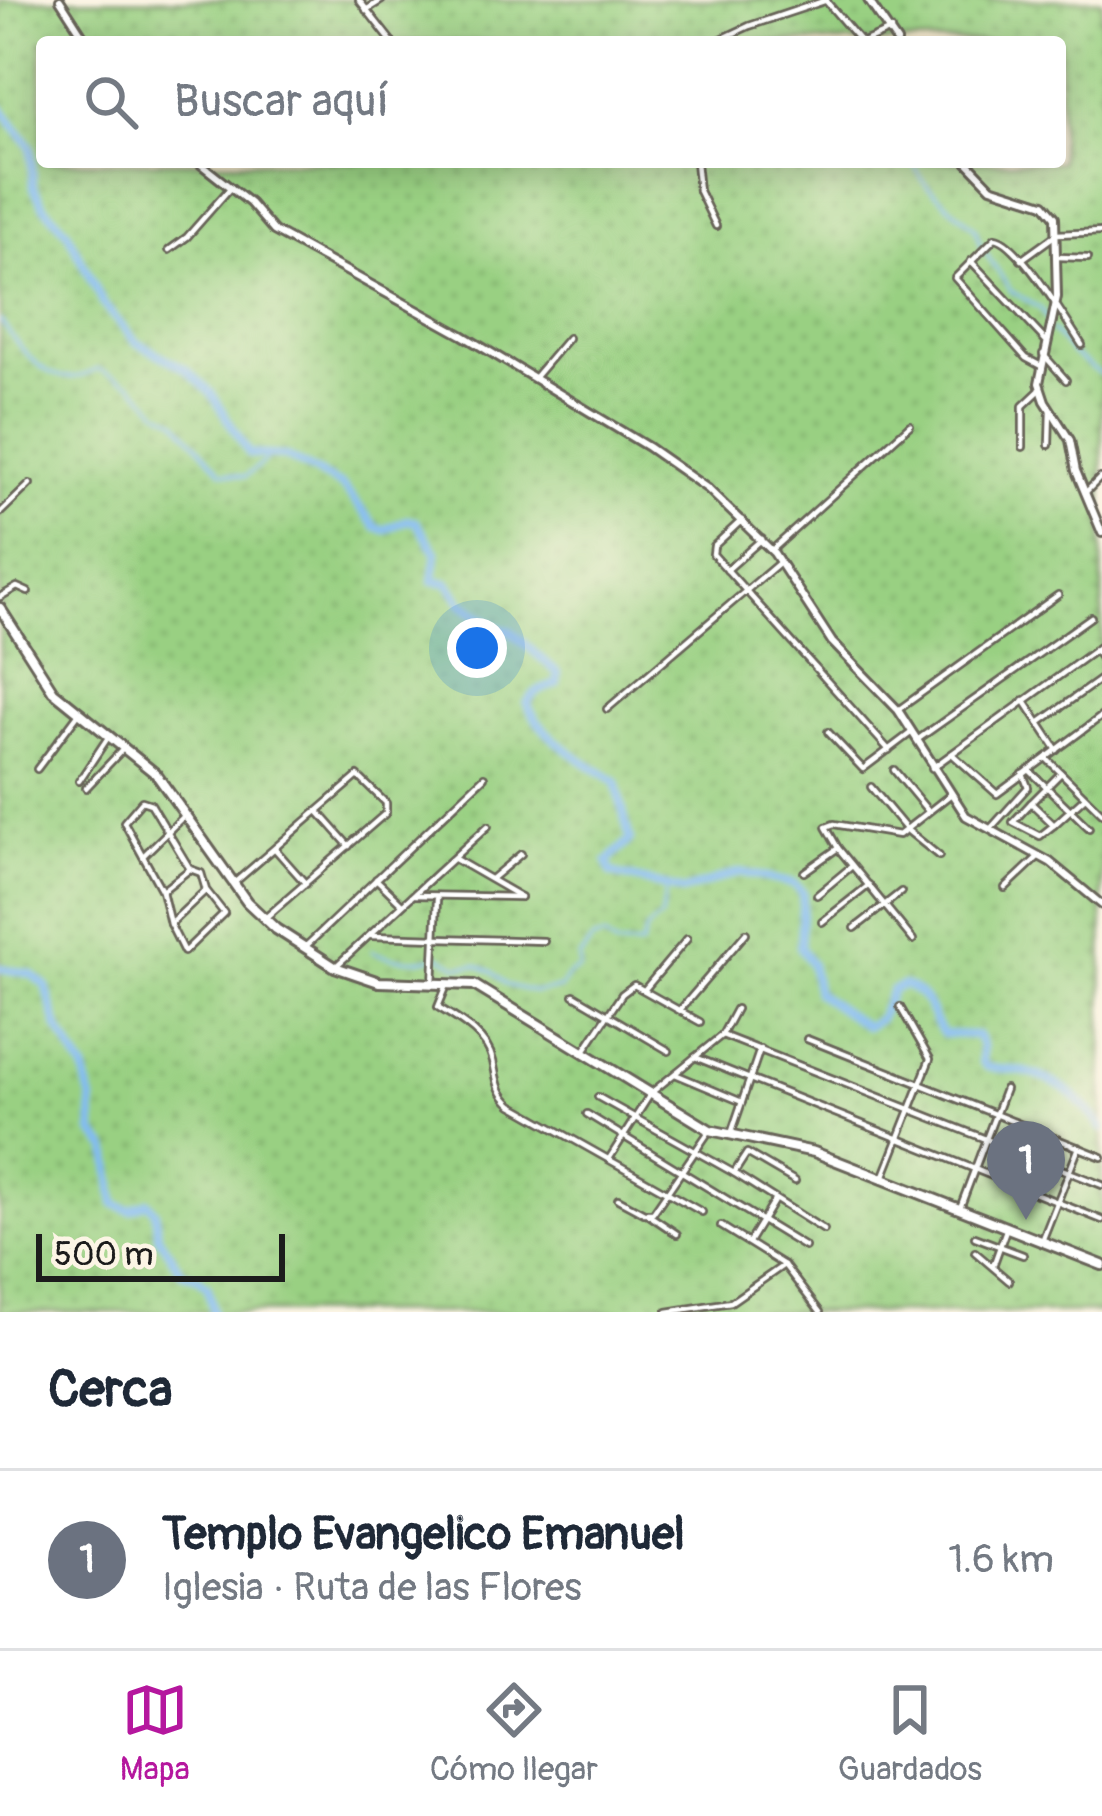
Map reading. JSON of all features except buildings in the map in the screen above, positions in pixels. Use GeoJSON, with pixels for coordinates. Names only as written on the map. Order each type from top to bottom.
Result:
{"type":"FeatureCollection","features":[{"type":"Feature","properties":{"kind":"main road"},"geometry":{"type":"LineString","coordinates":[[0,608],[46,683],[156,774],[233,884],[264,919],[335,967],[367,981],[479,987],[710,1130],[814,1152],[1102,1265]]}},
{"type":"Feature","properties":{"kind":"street"},"geometry":{"type":"LineString","coordinates":[[60,0],[83,36]]}},
{"type":"Feature","properties":{"kind":"street"},"geometry":{"type":"LineString","coordinates":[[359,0],[387,36]]}},
{"type":"Feature","properties":{"kind":"street"},"geometry":{"type":"LineString","coordinates":[[366,10],[382,0]]}},
{"type":"Feature","properties":{"kind":"street"},"geometry":{"type":"LineString","coordinates":[[731,36],[826,0],[857,36]]}},
{"type":"Feature","properties":{"kind":"street"},"geometry":{"type":"LineString","coordinates":[[868,0],[894,36]]}},
{"type":"Feature","properties":{"kind":"street"},"geometry":{"type":"LineString","coordinates":[[876,36],[891,30]]}},
{"type":"Feature","properties":{"kind":"street"},"geometry":{"type":"LineString","coordinates":[[206,168],[274,231],[322,254],[534,378],[665,458],[715,495],[772,550],[832,642],[898,710],[970,820],[1039,856],[1102,904]]}},
{"type":"Feature","properties":{"kind":"street"},"geometry":{"type":"LineString","coordinates":[[697,168],[699,191],[716,226]]}},
{"type":"Feature","properties":{"kind":"street"},"geometry":{"type":"LineString","coordinates":[[973,168],[991,187],[1044,203],[1055,217],[1056,304],[1045,340],[1040,390],[1070,440],[1074,465],[1102,533]]}},
{"type":"Feature","properties":{"kind":"street"},"geometry":{"type":"LineString","coordinates":[[169,250],[187,237],[231,187]]}},
{"type":"Feature","properties":{"kind":"street"},"geometry":{"type":"LineString","coordinates":[[1021,260],[1057,234],[1102,232]]}},
{"type":"Feature","properties":{"kind":"street"},"geometry":{"type":"LineString","coordinates":[[1041,366],[1026,358],[957,282],[957,274],[1000,237],[1056,304],[1082,345]]}},
{"type":"Feature","properties":{"kind":"street"},"geometry":{"type":"LineString","coordinates":[[1058,257],[1088,257]]}},
{"type":"Feature","properties":{"kind":"street"},"geometry":{"type":"LineString","coordinates":[[971,261],[1045,340]]}},
{"type":"Feature","properties":{"kind":"street"},"geometry":{"type":"LineString","coordinates":[[534,378],[568,338]]}},
{"type":"Feature","properties":{"kind":"street"},"geometry":{"type":"LineString","coordinates":[[1043,354],[1066,380]]}},
{"type":"Feature","properties":{"kind":"street"},"geometry":{"type":"LineString","coordinates":[[1023,447],[1023,406],[1040,390]]}},
{"type":"Feature","properties":{"kind":"street"},"geometry":{"type":"LineString","coordinates":[[1049,446],[1050,409]]}},
{"type":"Feature","properties":{"kind":"street"},"geometry":{"type":"LineString","coordinates":[[772,550],[910,425]]}},
{"type":"Feature","properties":{"kind":"street"},"geometry":{"type":"LineString","coordinates":[[1085,493],[1100,478]]}},
{"type":"Feature","properties":{"kind":"street"},"geometry":{"type":"LineString","coordinates":[[0,513],[30,484]]}},
{"type":"Feature","properties":{"kind":"street"},"geometry":{"type":"LineString","coordinates":[[742,520],[711,550],[889,750]]}},
{"type":"Feature","properties":{"kind":"street"},"geometry":{"type":"LineString","coordinates":[[727,570],[762,539]]}},
{"type":"Feature","properties":{"kind":"street"},"geometry":{"type":"LineString","coordinates":[[607,709],[780,562]]}},
{"type":"Feature","properties":{"kind":"street"},"geometry":{"type":"LineString","coordinates":[[0,597],[17,587],[28,592]]}},
{"type":"Feature","properties":{"kind":"street"},"geometry":{"type":"LineString","coordinates":[[898,710],[1058,595]]}},
{"type":"Feature","properties":{"kind":"street"},"geometry":{"type":"LineString","coordinates":[[828,733],[863,769],[889,750],[916,739],[1091,617]]}},
{"type":"Feature","properties":{"kind":"street"},"geometry":{"type":"LineString","coordinates":[[932,768],[1102,645]]}},
{"type":"Feature","properties":{"kind":"street"},"geometry":{"type":"LineString","coordinates":[[1095,650],[1102,660]]}},
{"type":"Feature","properties":{"kind":"street"},"geometry":{"type":"LineString","coordinates":[[1039,723],[1102,678]]}},
{"type":"Feature","properties":{"kind":"street"},"geometry":{"type":"LineString","coordinates":[[1024,700],[1057,750]]}},
{"type":"Feature","properties":{"kind":"street"},"geometry":{"type":"LineString","coordinates":[[37,769],[79,713]]}},
{"type":"Feature","properties":{"kind":"street"},"geometry":{"type":"LineString","coordinates":[[951,753],[998,794],[1102,716]]}},
{"type":"Feature","properties":{"kind":"street"},"geometry":{"type":"LineString","coordinates":[[79,781],[109,736]]}},
{"type":"Feature","properties":{"kind":"street"},"geometry":{"type":"LineString","coordinates":[[86,788],[124,748]]}},
{"type":"Feature","properties":{"kind":"street"},"geometry":{"type":"LineString","coordinates":[[1046,758],[1102,813]]}},
{"type":"Feature","properties":{"kind":"street"},"geometry":{"type":"LineString","coordinates":[[894,770],[929,812]]}},
{"type":"Feature","properties":{"kind":"street"},"geometry":{"type":"LineString","coordinates":[[1026,772],[1048,786],[1089,827]]}},
{"type":"Feature","properties":{"kind":"street"},"geometry":{"type":"LineString","coordinates":[[989,831],[1028,787],[1026,772]]}},
{"type":"Feature","properties":{"kind":"street"},"geometry":{"type":"LineString","coordinates":[[1013,841],[1031,803],[1061,773]]}},
{"type":"Feature","properties":{"kind":"street"},"geometry":{"type":"LineString","coordinates":[[233,884],[358,776],[386,803],[386,813],[264,919]]}},
{"type":"Feature","properties":{"kind":"street"},"geometry":{"type":"LineString","coordinates":[[304,948],[484,777]]}},
{"type":"Feature","properties":{"kind":"street"},"geometry":{"type":"LineString","coordinates":[[871,788],[939,856]]}},
{"type":"Feature","properties":{"kind":"street"},"geometry":{"type":"LineString","coordinates":[[913,940],[826,830],[830,824],[894,835],[908,830],[950,795]]}},
{"type":"Feature","properties":{"kind":"street"},"geometry":{"type":"LineString","coordinates":[[1000,816],[1040,836],[1086,797]]}},
{"type":"Feature","properties":{"kind":"street"},"geometry":{"type":"LineString","coordinates":[[146,800],[190,869],[202,874],[206,890],[224,916],[187,951],[180,947],[143,856],[124,826],[127,816],[146,800]]}},
{"type":"Feature","properties":{"kind":"street"},"geometry":{"type":"LineString","coordinates":[[1031,803],[1054,825]]}},
{"type":"Feature","properties":{"kind":"street"},"geometry":{"type":"LineString","coordinates":[[318,812],[349,846]]}},
{"type":"Feature","properties":{"kind":"street"},"geometry":{"type":"LineString","coordinates":[[143,856],[186,814]]}},
{"type":"Feature","properties":{"kind":"street"},"geometry":{"type":"LineString","coordinates":[[335,967],[488,826]]}},
{"type":"Feature","properties":{"kind":"street"},"geometry":{"type":"LineString","coordinates":[[804,872],[838,848]]}},
{"type":"Feature","properties":{"kind":"street"},"geometry":{"type":"LineString","coordinates":[[275,849],[306,884]]}},
{"type":"Feature","properties":{"kind":"street"},"geometry":{"type":"LineString","coordinates":[[491,879],[521,854]]}},
{"type":"Feature","properties":{"kind":"street"},"geometry":{"type":"LineString","coordinates":[[1005,887],[1039,856]]}},
{"type":"Feature","properties":{"kind":"street"},"geometry":{"type":"LineString","coordinates":[[415,895],[521,897],[455,859]]}},
{"type":"Feature","properties":{"kind":"street"},"geometry":{"type":"LineString","coordinates":[[817,896],[852,866]]}},
{"type":"Feature","properties":{"kind":"street"},"geometry":{"type":"LineString","coordinates":[[161,891],[190,869]]}},
{"type":"Feature","properties":{"kind":"street"},"geometry":{"type":"LineString","coordinates":[[376,879],[404,905]]}},
{"type":"Feature","properties":{"kind":"street"},"geometry":{"type":"LineString","coordinates":[[822,922],[868,885]]}},
{"type":"Feature","properties":{"kind":"street"},"geometry":{"type":"LineString","coordinates":[[170,924],[206,890]]}},
{"type":"Feature","properties":{"kind":"street"},"geometry":{"type":"LineString","coordinates":[[855,928],[901,892]]}},
{"type":"Feature","properties":{"kind":"street"},"geometry":{"type":"LineString","coordinates":[[434,984],[436,898]]}},
{"type":"Feature","properties":{"kind":"street"},"geometry":{"type":"LineString","coordinates":[[680,1010],[746,933]]}},
{"type":"Feature","properties":{"kind":"street"},"geometry":{"type":"LineString","coordinates":[[371,936],[544,941]]}},
{"type":"Feature","properties":{"kind":"street"},"geometry":{"type":"LineString","coordinates":[[645,989],[687,939]]}},
{"type":"Feature","properties":{"kind":"street"},"geometry":{"type":"LineString","coordinates":[[447,984],[438,1007],[460,1020],[487,1047],[503,1097],[702,1212]]}},
{"type":"Feature","properties":{"kind":"street"},"geometry":{"type":"LineString","coordinates":[[584,1051],[634,985],[700,1022]]}},
{"type":"Feature","properties":{"kind":"street"},"geometry":{"type":"LineString","coordinates":[[574,995],[669,1051]]}},
{"type":"Feature","properties":{"kind":"street"},"geometry":{"type":"LineString","coordinates":[[884,1178],[930,1059],[900,1007]]}},
{"type":"Feature","properties":{"kind":"street"},"geometry":{"type":"LineString","coordinates":[[609,1160],[651,1093],[722,1034],[736,1009]]}},
{"type":"Feature","properties":{"kind":"street"},"geometry":{"type":"LineString","coordinates":[[722,1034],[1102,1185]]}},
{"type":"Feature","properties":{"kind":"street"},"geometry":{"type":"LineString","coordinates":[[807,1039],[1102,1156]]}},
{"type":"Feature","properties":{"kind":"street"},"geometry":{"type":"LineString","coordinates":[[730,1136],[760,1049]]}},
{"type":"Feature","properties":{"kind":"street"},"geometry":{"type":"LineString","coordinates":[[695,1057],[1102,1220]]}},
{"type":"Feature","properties":{"kind":"street"},"geometry":{"type":"LineString","coordinates":[[675,1074],[742,1102]]}},
{"type":"Feature","properties":{"kind":"street"},"geometry":{"type":"LineString","coordinates":[[960,1208],[1005,1089]]}},
{"type":"Feature","properties":{"kind":"street"},"geometry":{"type":"LineString","coordinates":[[598,1097],[734,1172],[824,1230]]}},
{"type":"Feature","properties":{"kind":"street"},"geometry":{"type":"LineString","coordinates":[[586,1114],[805,1247]]}},
{"type":"Feature","properties":{"kind":"street"},"geometry":{"type":"LineString","coordinates":[[649,1215],[710,1130]]}},
{"type":"Feature","properties":{"kind":"street"},"geometry":{"type":"LineString","coordinates":[[1042,1240],[1079,1147]]}},
{"type":"Feature","properties":{"kind":"street"},"geometry":{"type":"LineString","coordinates":[[734,1172],[747,1153],[795,1180]]}},
{"type":"Feature","properties":{"kind":"street"},"geometry":{"type":"LineString","coordinates":[[618,1199],[676,1234]]}},
{"type":"Feature","properties":{"kind":"street"},"geometry":{"type":"LineString","coordinates":[[749,1242],[775,1199]]}},
{"type":"Feature","properties":{"kind":"street"},"geometry":{"type":"LineString","coordinates":[[721,1226],[784,1265],[820,1312]]}},
{"type":"Feature","properties":{"kind":"street"},"geometry":{"type":"LineString","coordinates":[[994,1266],[1007,1227]]}},
{"type":"Feature","properties":{"kind":"street"},"geometry":{"type":"LineString","coordinates":[[975,1237],[1023,1255]]}},
{"type":"Feature","properties":{"kind":"street"},"geometry":{"type":"LineString","coordinates":[[975,1252],[1010,1281]]}},
{"type":"Feature","properties":{"kind":"street"},"geometry":{"type":"LineString","coordinates":[[672,1311],[731,1303],[784,1265]]}},
{"type":"Feature","properties":{"kind":"green space"},"geometry":{"type":"Polygon","coordinates":[[[0,0],[1102,0],[1102,1312],[0,1312],[0,0]]]}},
{"type":"Feature","properties":{"kind":"waterway"},"geometry":{"type":"LineString","coordinates":[[0,107],[31,147],[33,186],[43,205],[67,231],[103,304],[136,342],[186,369],[212,394],[249,454],[285,456],[342,486],[375,526],[384,530],[407,520],[416,522],[437,553],[433,581],[448,583],[462,603],[496,628],[510,631],[558,673],[557,684],[536,692],[527,703],[554,739],[616,782],[630,840],[607,862],[611,873],[683,891],[740,872],[794,884],[803,893],[800,947],[811,964],[817,993],[866,1027],[879,1019],[892,990],[904,985],[925,1001],[943,1034],[977,1035],[987,1067],[1048,1080],[1077,1100],[1102,1128]]}},
{"type":"Feature","properties":{"kind":"waterway"},"geometry":{"type":"LineString","coordinates":[[916,168],[926,185],[975,228],[981,247]]}},
{"type":"Feature","properties":{"kind":"waterway"},"geometry":{"type":"LineString","coordinates":[[985,252],[1011,291],[1041,309],[1048,322]]}},
{"type":"Feature","properties":{"kind":"waterway"},"geometry":{"type":"LineString","coordinates":[[0,320],[30,358],[54,374],[82,376],[98,369],[132,384],[177,421],[221,472],[245,477],[270,456]]}},
{"type":"Feature","properties":{"kind":"waterway"},"geometry":{"type":"LineString","coordinates":[[1052,330],[1072,354],[1102,375]]}},
{"type":"Feature","properties":{"kind":"waterway"},"geometry":{"type":"LineString","coordinates":[[438,955],[458,966],[476,965],[493,972],[506,985],[534,992],[560,989],[568,975],[580,969],[579,958],[592,940],[604,937],[617,946],[641,946],[646,930],[661,917],[667,886]]}},
{"type":"Feature","properties":{"kind":"waterway"},"geometry":{"type":"LineString","coordinates":[[372,951],[402,959],[433,957]]}},
{"type":"Feature","properties":{"kind":"waterway"},"geometry":{"type":"LineString","coordinates":[[0,968],[31,974],[46,986],[58,1028],[84,1070],[93,1132],[108,1149],[115,1204],[130,1210],[148,1202],[155,1211],[158,1236],[183,1274],[198,1278],[208,1288],[213,1312]]}},
{"type":"Feature","properties":{"kind":"place","name":"Templo Evangelico Emanuel"},"geometry":{"type":"Point","coordinates":[1026,1220]}}]}
